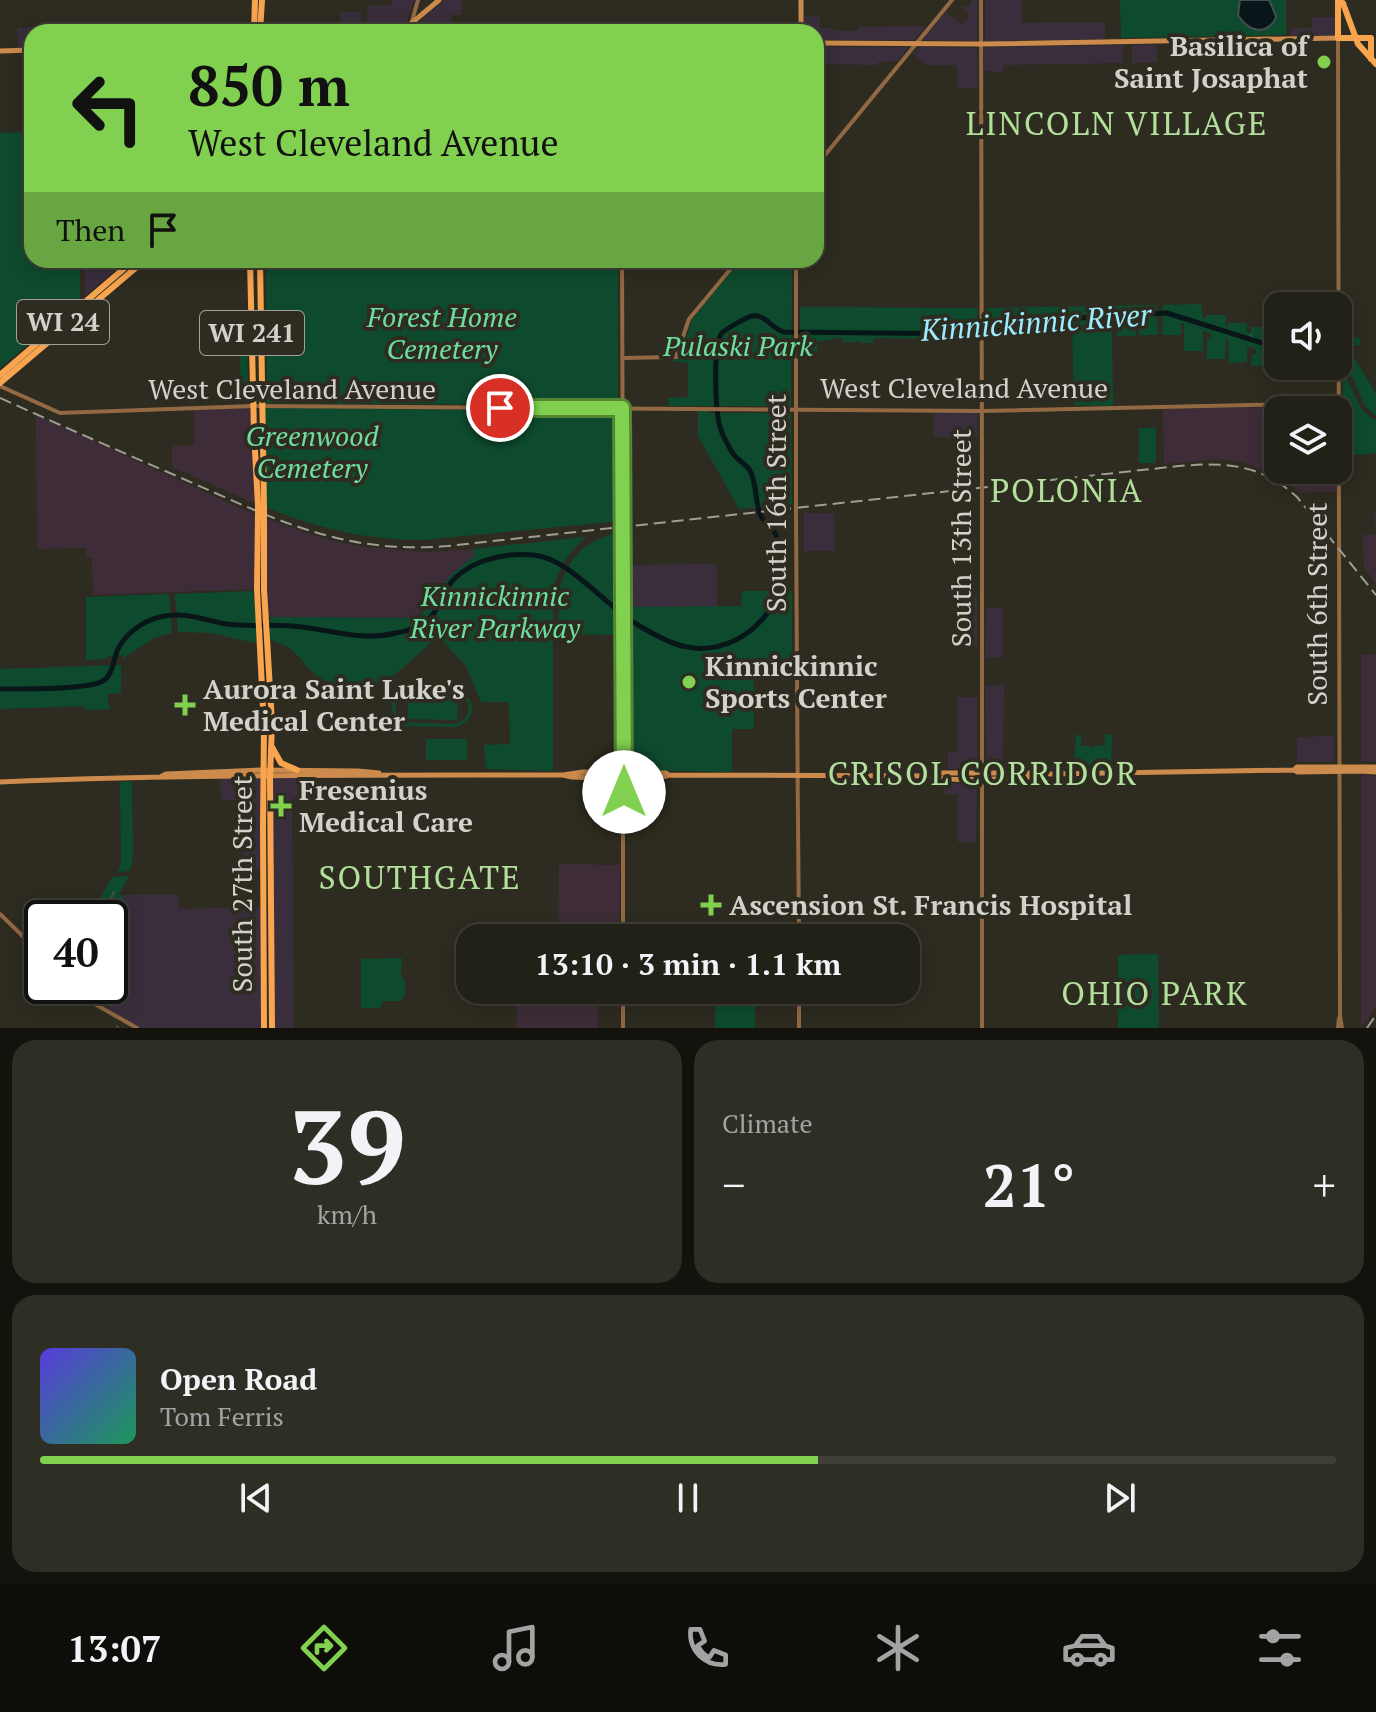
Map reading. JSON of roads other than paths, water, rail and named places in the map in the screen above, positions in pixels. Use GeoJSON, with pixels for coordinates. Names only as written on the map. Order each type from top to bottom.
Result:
{"type":"FeatureCollection","features":[{"type":"Feature","properties":{"kind":"main road"},"geometry":{"type":"LineString","coordinates":[[253,24],[255,0]]}},
{"type":"Feature","properties":{"kind":"main road"},"geometry":{"type":"LineString","coordinates":[[260,24],[262,0]]}},
{"type":"Feature","properties":{"kind":"main road"},"geometry":{"type":"LineString","coordinates":[[411,23],[439,0]]}},
{"type":"Feature","properties":{"kind":"main road"},"geometry":{"type":"LineString","coordinates":[[801,0],[801,24]]}},
{"type":"Feature","properties":{"kind":"main road"},"geometry":{"type":"LineString","coordinates":[[1338,1],[1343,3],[1358,44],[1374,61]]}},
{"type":"Feature","properties":{"kind":"main road","name":"South 6th Street"},"geometry":{"type":"LineString","coordinates":[[1338,1],[1338,38]]}},
{"type":"Feature","properties":{"kind":"main road"},"geometry":{"type":"LineString","coordinates":[[824,43],[1373,38],[1374,61]]}},
{"type":"Feature","properties":{"kind":"main road"},"geometry":{"type":"LineString","coordinates":[[0,51],[24,50]]}},
{"type":"Feature","properties":{"kind":"main road","name":"WI 24"},"geometry":{"type":"LineString","coordinates":[[0,382],[125,268]]}},
{"type":"Feature","properties":{"kind":"main road","name":"WI 24"},"geometry":{"type":"LineString","coordinates":[[0,382],[135,268]]}},
{"type":"Feature","properties":{"kind":"main road","name":"South 27th Street"},"geometry":{"type":"LineString","coordinates":[[250,268],[253,406],[261,506]]}},
{"type":"Feature","properties":{"kind":"main road","name":"South 27th Street"},"geometry":{"type":"LineString","coordinates":[[260,268],[261,616],[269,674],[271,745],[267,773]]}},
{"type":"Feature","properties":{"kind":"main road","name":"South 27th Street"},"geometry":{"type":"LineString","coordinates":[[264,647],[267,960],[271,979],[272,1024]]}},
{"type":"Feature","properties":{"kind":"main road"},"geometry":{"type":"LineString","coordinates":[[262,687],[270,694]]}},
{"type":"Feature","properties":{"kind":"main road"},"geometry":{"type":"LineString","coordinates":[[271,745],[281,763],[297,770]]}},
{"type":"Feature","properties":{"kind":"main road"},"geometry":{"type":"LineString","coordinates":[[267,773],[297,770],[572,777],[935,778],[1294,770],[1297,767],[1376,770]]}},
{"type":"Feature","properties":{"kind":"main road"},"geometry":{"type":"LineString","coordinates":[[0,782],[267,773],[383,774]]}},
{"type":"Feature","properties":{"kind":"main road","name":"South 27th Street"},"geometry":{"type":"LineString","coordinates":[[264,1028],[267,956],[263,927],[267,826]]}},
{"type":"Feature","properties":{"kind":"main road"},"geometry":{"type":"LineString","coordinates":[[264,1015],[272,1024]]}},
{"type":"Feature","properties":{"kind":"street"},"geometry":{"type":"LineString","coordinates":[[824,156],[952,0]]}},
{"type":"Feature","properties":{"kind":"street","name":"South 13th Street"},"geometry":{"type":"LineString","coordinates":[[981,0],[982,1028]]}},
{"type":"Feature","properties":{"kind":"street"},"geometry":{"type":"LineString","coordinates":[[417,2],[420,10],[427,10]]}},
{"type":"Feature","properties":{"kind":"street"},"geometry":{"type":"LineString","coordinates":[[411,23],[417,2]]}},
{"type":"Feature","properties":{"kind":"street","name":"South 6th Street"},"geometry":{"type":"LineString","coordinates":[[1338,38],[1339,292]]}},
{"type":"Feature","properties":{"kind":"street"},"geometry":{"type":"LineString","coordinates":[[622,268],[623,924]]}},
{"type":"Feature","properties":{"kind":"street"},"geometry":{"type":"LineString","coordinates":[[622,358],[676,357],[691,315],[731,268]]}},
{"type":"Feature","properties":{"kind":"street","name":"South 16th Street"},"geometry":{"type":"LineString","coordinates":[[796,268],[799,924]]}},
{"type":"Feature","properties":{"kind":"street","name":"West Cleveland Avenue"},"geometry":{"type":"LineString","coordinates":[[0,382],[60,413],[253,406],[982,411],[1264,405]]}},
{"type":"Feature","properties":{"kind":"street","name":"South 6th Street"},"geometry":{"type":"LineString","coordinates":[[1339,484],[1340,1028]]}},
{"type":"Feature","properties":{"kind":"street"},"geometry":{"type":"LineString","coordinates":[[0,914],[24,937]]}},
{"type":"Feature","properties":{"kind":"street"},"geometry":{"type":"LineString","coordinates":[[95,1004],[137,1028]]}},
{"type":"Feature","properties":{"kind":"street"},"geometry":{"type":"LineString","coordinates":[[623,1004],[623,1028]]}},
{"type":"Feature","properties":{"kind":"street"},"geometry":{"type":"LineString","coordinates":[[799,1004],[799,1028]]}},
{"type":"Feature","properties":{"kind":"waterway","name":"Kinnickinnic River"},"geometry":{"type":"LineString","coordinates":[[633,622],[682,646],[721,646],[750,631],[768,613],[776,598],[780,578],[777,538],[761,516],[749,469],[734,454],[723,435],[717,410],[718,341],[723,332],[749,317],[761,317],[784,332],[975,334],[1080,318],[1167,313],[1264,344]]}},
{"type":"Feature","properties":{"kind":"waterway","name":"Kinnickinnic River"},"geometry":{"type":"LineString","coordinates":[[933,330],[936,334]]}},
{"type":"Feature","properties":{"kind":"waterway","name":"Kinnickinnic River"},"geometry":{"type":"LineString","coordinates":[[1251,335],[1253,341]]}},
{"type":"Feature","properties":{"kind":"waterway","name":"Kinnickinnic River"},"geometry":{"type":"LineString","coordinates":[[0,689],[69,687],[103,681],[111,671],[121,643],[130,633],[147,621],[169,615],[234,625],[293,626],[357,636],[405,631],[429,619],[447,588],[464,571],[486,560],[510,555],[534,555],[556,562],[615,608]]}},
{"type":"Feature","properties":{"kind":"waterway"},"geometry":{"type":"LineString","coordinates":[[110,900],[114,892]]}},
{"type":"Feature","properties":{"kind":"railway"},"geometry":{"type":"LineString","coordinates":[[0,398],[277,519],[341,539],[410,547],[448,546],[1179,466],[1227,465],[1270,478],[1297,497],[1376,595]]}},
{"type":"Feature","properties":{"kind":"railway"},"geometry":{"type":"LineString","coordinates":[[1367,1028],[1376,1015]]}},
{"type":"Feature","properties":{"kind":"place","name":"Basilica of Saint Josaphat"},"geometry":{"type":"Point","coordinates":[1324,62]}},
{"type":"Feature","properties":{"kind":"place","name":"Kinnickinnic Sports Center"},"geometry":{"type":"Point","coordinates":[689,682]}},
{"type":"Feature","properties":{"kind":"place","name":"Aurora Saint Luke's Medical Center"},"geometry":{"type":"Point","coordinates":[185,705]}},
{"type":"Feature","properties":{"kind":"place","name":"Fresenius Medical Care"},"geometry":{"type":"Point","coordinates":[281,806]}},
{"type":"Feature","properties":{"kind":"place","name":"Ascension St. Francis Hospital"},"geometry":{"type":"Point","coordinates":[711,905]}},
{"type":"Feature","properties":{"kind":"district","name":"LINCOLN VILLAGE"},"geometry":{"type":"Point","coordinates":[1117,124]}},
{"type":"Feature","properties":{"kind":"district","name":"POLONIA"},"geometry":{"type":"Point","coordinates":[1067,491]}},
{"type":"Feature","properties":{"kind":"district","name":"CRISOL CORRIDOR"},"geometry":{"type":"Point","coordinates":[983,774]}},
{"type":"Feature","properties":{"kind":"district","name":"SOUTHGATE"},"geometry":{"type":"Point","coordinates":[420,878]}},
{"type":"Feature","properties":{"kind":"district","name":"OHIO PARK"},"geometry":{"type":"Point","coordinates":[1155,994]}},
{"type":"Feature","properties":{"kind":"park label","name":"Forest Home Cemetery"},"geometry":{"type":"Point","coordinates":[442,333]}},
{"type":"Feature","properties":{"kind":"park label","name":"Pulaski Park"},"geometry":{"type":"Point","coordinates":[738,346]}},
{"type":"Feature","properties":{"kind":"park label","name":"Greenwood Cemetery"},"geometry":{"type":"Point","coordinates":[312,452]}},
{"type":"Feature","properties":{"kind":"park label","name":"Kinnickinnic River Parkway"},"geometry":{"type":"Point","coordinates":[495,612]}}]}
